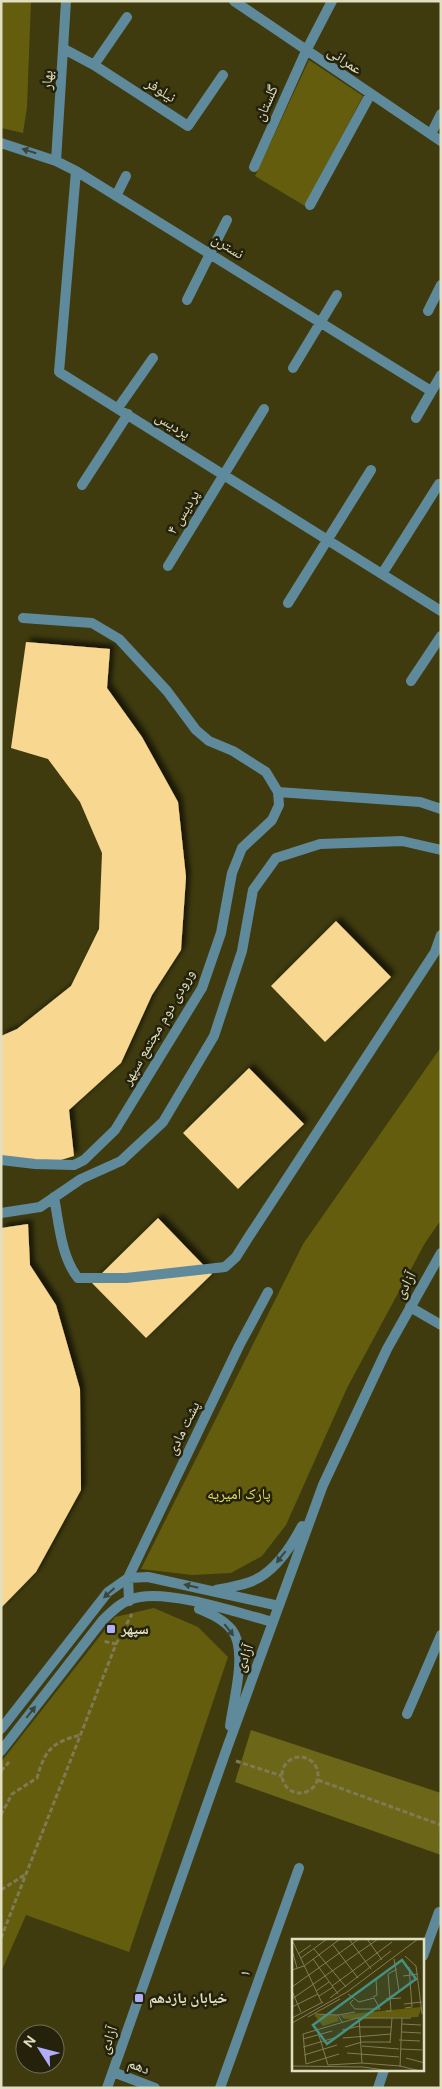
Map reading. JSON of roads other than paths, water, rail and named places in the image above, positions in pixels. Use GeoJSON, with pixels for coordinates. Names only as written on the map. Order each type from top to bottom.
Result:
{"type":"FeatureCollection","features":[{"type":"Feature","properties":{"kind":"street","name":"بهار"},"geometry":{"type":"LineString","coordinates":[[56,161],[66,1]]}},
{"type":"Feature","properties":{"kind":"street","name":"گلستان"},"geometry":{"type":"LineString","coordinates":[[254,167],[306,51],[332,1]]}},
{"type":"Feature","properties":{"kind":"street","name":"عمرانی"},"geometry":{"type":"LineString","coordinates":[[236,2],[441,141]]}},
{"type":"Feature","properties":{"kind":"street"},"geometry":{"type":"LineString","coordinates":[[94,65],[127,17]]}},
{"type":"Feature","properties":{"kind":"street","name":"نیلوفر"},"geometry":{"type":"LineString","coordinates":[[64,50],[94,65],[188,126],[223,75]]}},
{"type":"Feature","properties":{"kind":"street"},"geometry":{"type":"LineString","coordinates":[[310,205],[370,94]]}},
{"type":"Feature","properties":{"kind":"street"},"geometry":{"type":"LineString","coordinates":[[431,134],[441,114]]}},
{"type":"Feature","properties":{"kind":"street","name":"نسترن"},"geometry":{"type":"LineString","coordinates":[[1,143],[56,161],[76,171],[432,391]]}},
{"type":"Feature","properties":{"kind":"street","name":"پردیس"},"geometry":{"type":"LineString","coordinates":[[76,171],[59,372],[441,611]]}},
{"type":"Feature","properties":{"kind":"street"},"geometry":{"type":"LineString","coordinates":[[116,196],[126,176]]}},
{"type":"Feature","properties":{"kind":"street"},"geometry":{"type":"LineString","coordinates":[[187,300],[227,220]]}},
{"type":"Feature","properties":{"kind":"street"},"geometry":{"type":"LineString","coordinates":[[428,311],[441,285]]}},
{"type":"Feature","properties":{"kind":"street"},"geometry":{"type":"LineString","coordinates":[[293,368],[337,295]]}},
{"type":"Feature","properties":{"kind":"street"},"geometry":{"type":"LineString","coordinates":[[118,408],[153,358]]}},
{"type":"Feature","properties":{"kind":"street"},"geometry":{"type":"LineString","coordinates":[[416,418],[441,375]]}},
{"type":"Feature","properties":{"kind":"street","name":"پردیس ۴"},"geometry":{"type":"LineString","coordinates":[[168,566],[264,409]]}},
{"type":"Feature","properties":{"kind":"street"},"geometry":{"type":"LineString","coordinates":[[82,485],[128,414]]}},
{"type":"Feature","properties":{"kind":"street"},"geometry":{"type":"LineString","coordinates":[[288,603],[326,539],[371,470]]}},
{"type":"Feature","properties":{"kind":"street"},"geometry":{"type":"LineString","coordinates":[[382,574],[439,484]]}},
{"type":"Feature","properties":{"kind":"street"},"geometry":{"type":"LineString","coordinates":[[23,618],[92,623],[119,638],[167,691],[196,730],[209,741],[233,751],[266,772],[278,792],[420,802],[441,809]]}},
{"type":"Feature","properties":{"kind":"street"},"geometry":{"type":"LineString","coordinates":[[411,681],[441,636]]}},
{"type":"Feature","properties":{"kind":"street","name":"ورودی دوم مجتمع سپهر"},"geometry":{"type":"LineString","coordinates":[[1,1160],[35,1164],[74,1164],[84,1160],[115,1130],[202,988],[221,933],[232,873],[242,848],[272,820],[279,805],[278,792]]}},
{"type":"Feature","properties":{"kind":"street"},"geometry":{"type":"LineString","coordinates":[[1,1213],[40,1207],[81,1179],[120,1161],[163,1122],[214,1036],[242,951],[253,890],[276,858],[320,844],[402,841],[441,850]]}},
{"type":"Feature","properties":{"kind":"street"},"geometry":{"type":"LineString","coordinates":[[54,1197],[67,1258],[71,1270],[78,1278],[126,1278],[225,1267],[236,1257],[348,1086],[434,952],[441,935]]}},
{"type":"Feature","properties":{"kind":"street","name":"آزادی"},"geometry":{"type":"LineString","coordinates":[[107,2088],[225,1752],[323,1485],[387,1348],[441,1253]]}},
{"type":"Feature","properties":{"kind":"street","name":"پشت مادی"},"geometry":{"type":"LineString","coordinates":[[128,1578],[239,1346],[268,1292]]}},
{"type":"Feature","properties":{"kind":"street"},"geometry":{"type":"LineString","coordinates":[[410,1308],[441,1325]]}},
{"type":"Feature","properties":{"kind":"street"},"geometry":{"type":"LineString","coordinates":[[213,1591],[252,1582],[278,1562],[298,1535],[323,1485]]}},
{"type":"Feature","properties":{"kind":"street"},"geometry":{"type":"LineString","coordinates":[[1,1729],[88,1615],[108,1592],[128,1578],[148,1577],[279,1606]]}},
{"type":"Feature","properties":{"kind":"street"},"geometry":{"type":"LineString","coordinates":[[128,1578],[129,1601]]}},
{"type":"Feature","properties":{"kind":"street"},"geometry":{"type":"LineString","coordinates":[[1,1751],[102,1621],[121,1603],[141,1597],[173,1598],[273,1622]]}},
{"type":"Feature","properties":{"kind":"street"},"geometry":{"type":"LineString","coordinates":[[173,1598],[216,1616],[233,1631],[240,1656],[225,1752]]}},
{"type":"Feature","properties":{"kind":"street"},"geometry":{"type":"LineString","coordinates":[[407,1714],[441,1635]]}},
{"type":"Feature","properties":{"kind":"street","name":"۱"},"geometry":{"type":"LineString","coordinates":[[220,2088],[299,1868]]}},
{"type":"Feature","properties":{"kind":"street"},"geometry":{"type":"LineString","coordinates":[[424,1953],[439,1912]]}},
{"type":"Feature","properties":{"kind":"street","name":"دهم"},"geometry":{"type":"LineString","coordinates":[[113,2072],[155,2088]]}},
{"type":"Feature","properties":{"kind":"street"},"geometry":{"type":"LineString","coordinates":[[378,2088],[383,2072]]}},
{"type":"Feature","properties":{"kind":"place","name":"سپهر"},"geometry":{"type":"Point","coordinates":[111,1629]}},
{"type":"Feature","properties":{"kind":"place","name":"خیابان یازدهم"},"geometry":{"type":"Point","coordinates":[139,1998]}},
{"type":"Feature","properties":{"kind":"park label","name":"پارک امیریه"},"geometry":{"type":"Point","coordinates":[239,1494]}}]}
